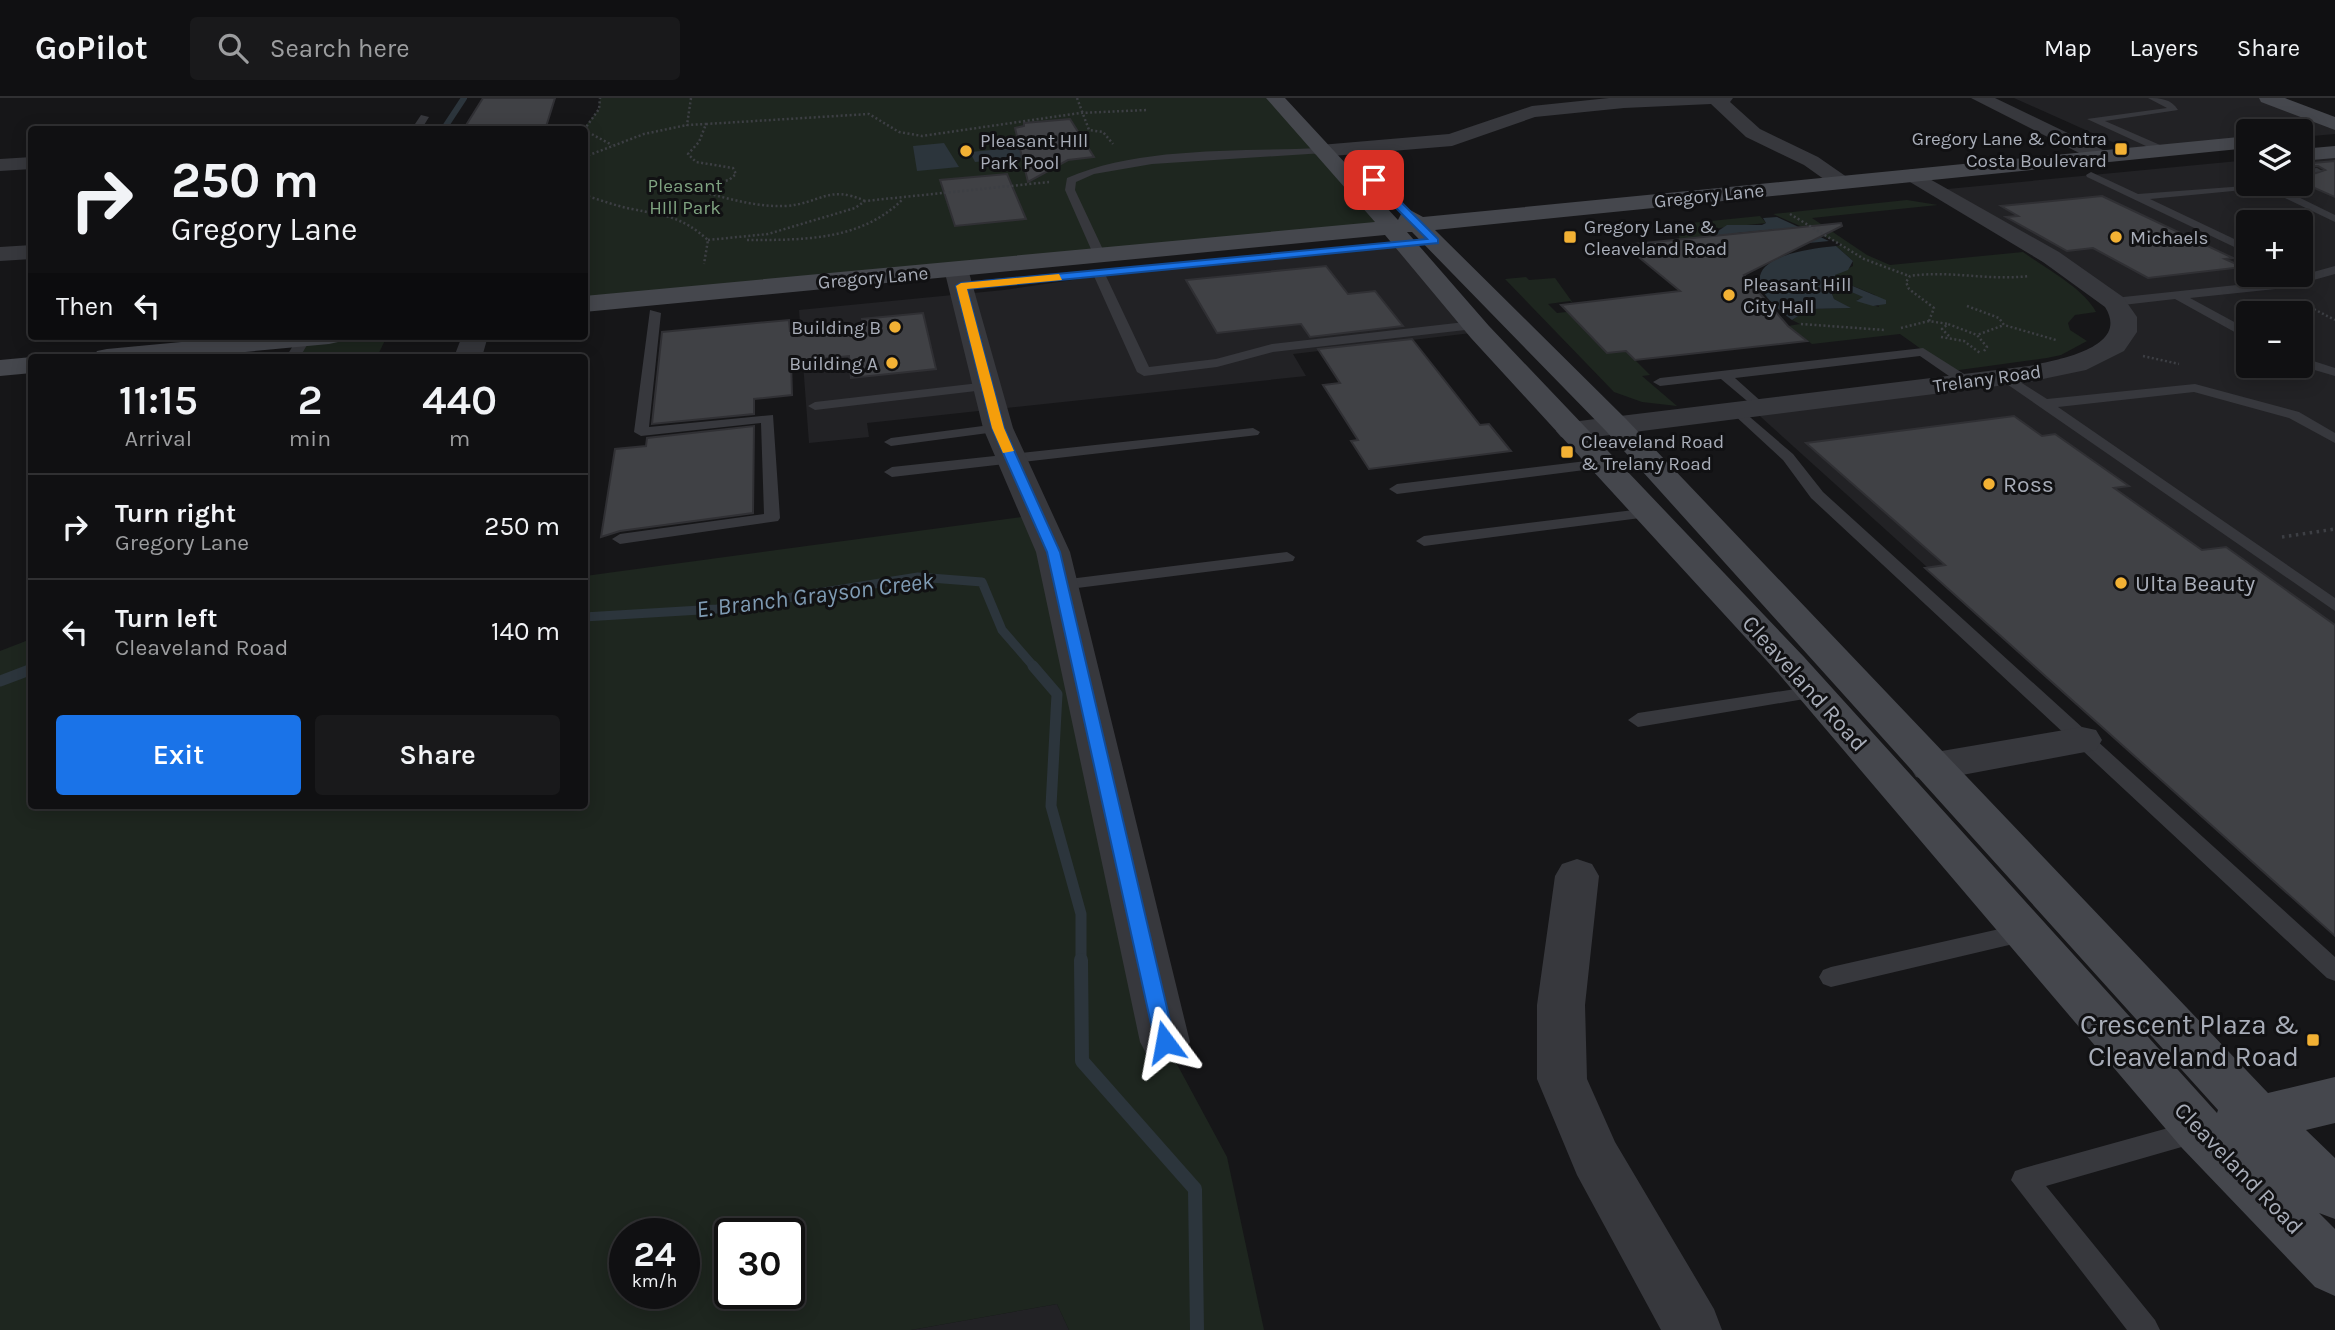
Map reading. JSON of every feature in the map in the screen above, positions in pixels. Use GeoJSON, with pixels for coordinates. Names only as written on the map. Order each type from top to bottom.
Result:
{"type":"FeatureCollection","features":[{"type":"Feature","properties":{"kind":"main road","name":"Cleaveland Road"},"geometry":{"type":"LineString","coordinates":[[1275,98],[1331,150],[1412,234],[1616,425],[1930,767],[2259,1119],[2335,1194]]}},
{"type":"Feature","properties":{"kind":"main road","name":"Cleaveland Road"},"geometry":{"type":"LineString","coordinates":[[1293,98],[1331,150]]}},
{"type":"Feature","properties":{"kind":"main road"},"geometry":{"type":"LineString","coordinates":[[2268,98],[2335,124]]}},
{"type":"Feature","properties":{"kind":"main road"},"geometry":{"type":"LineString","coordinates":[[2310,98],[2335,107]]}},
{"type":"Feature","properties":{"kind":"main road"},"geometry":{"type":"LineString","coordinates":[[2313,136],[2335,134]]}},
{"type":"Feature","properties":{"kind":"main road"},"geometry":{"type":"LineString","coordinates":[[2096,165],[2090,171],[2096,167],[2166,156],[2167,150],[2236,143]]}},
{"type":"Feature","properties":{"kind":"main road"},"geometry":{"type":"LineString","coordinates":[[2313,154],[2335,152]]}},
{"type":"Feature","properties":{"kind":"main road","name":"Gregory Lane"},"geometry":{"type":"LineString","coordinates":[[588,304],[1100,265],[1412,234],[1912,175],[2236,160]]}},
{"type":"Feature","properties":{"kind":"main road","name":"Gregory Lane"},"geometry":{"type":"LineString","coordinates":[[1412,234],[1778,206],[1937,190],[2096,165]]}},
{"type":"Feature","properties":{"kind":"main road","name":"Cleaveland Road"},"geometry":{"type":"LineString","coordinates":[[1412,234],[1475,325],[1815,692],[2200,1131],[2335,1268]]}},
{"type":"Feature","properties":{"kind":"main road","name":"Gregory Lane"},"geometry":{"type":"LineString","coordinates":[[588,319],[958,277]]}},
{"type":"Feature","properties":{"kind":"main road"},"geometry":{"type":"LineString","coordinates":[[145,354],[296,342]]}},
{"type":"Feature","properties":{"kind":"main road"},"geometry":{"type":"LineString","coordinates":[[0,368],[28,365]]}},
{"type":"Feature","properties":{"kind":"main road"},"geometry":{"type":"LineString","coordinates":[[2200,1131],[2335,1100]]}},
{"type":"Feature","properties":{"kind":"street"},"geometry":{"type":"LineString","coordinates":[[1980,98],[2096,165]]}},
{"type":"Feature","properties":{"kind":"street"},"geometry":{"type":"LineString","coordinates":[[1331,150],[1452,140],[1532,112],[1624,102],[1720,99],[1754,133],[1811,161],[1843,182]]}},
{"type":"Feature","properties":{"kind":"street"},"geometry":{"type":"LineString","coordinates":[[0,165],[28,163]]}},
{"type":"Feature","properties":{"kind":"street"},"geometry":{"type":"LineString","coordinates":[[1912,175],[2069,269],[2114,302]]}},
{"type":"Feature","properties":{"kind":"street"},"geometry":{"type":"LineString","coordinates":[[0,254],[28,251]]}},
{"type":"Feature","properties":{"kind":"street"},"geometry":{"type":"LineString","coordinates":[[958,277],[1005,444],[1054,552],[1165,1042]]}},
{"type":"Feature","properties":{"kind":"street","name":"Trelany Road"},"geometry":{"type":"LineString","coordinates":[[1571,431],[2006,377],[2077,364],[2115,345],[2123,332],[2124,317],[2114,302]]}},
{"type":"Feature","properties":{"kind":"street"},"geometry":{"type":"LineString","coordinates":[[1930,767],[2082,740]]}},
{"type":"Feature","properties":{"kind":"street"},"geometry":{"type":"LineString","coordinates":[[1577,876],[1561,1005],[1562,1079],[1596,1158],[1693,1330]]}},
{"type":"Feature","properties":{"kind":"lane"},"geometry":{"type":"LineString","coordinates":[[2153,98],[2170,105],[2173,110],[2092,118],[2167,150]]}},
{"type":"Feature","properties":{"kind":"lane"},"geometry":{"type":"LineString","coordinates":[[418,126],[424,117]]}},
{"type":"Feature","properties":{"kind":"lane"},"geometry":{"type":"LineString","coordinates":[[1331,150],[1129,164],[1080,174],[1071,180],[1072,200],[1144,372],[1217,363],[1272,348],[1475,325]]}},
{"type":"Feature","properties":{"kind":"lane"},"geometry":{"type":"LineString","coordinates":[[2096,165],[2137,197],[2236,245]]}},
{"type":"Feature","properties":{"kind":"lane"},"geometry":{"type":"LineString","coordinates":[[2313,171],[2317,171]]}},
{"type":"Feature","properties":{"kind":"lane"},"geometry":{"type":"LineString","coordinates":[[2137,197],[2236,187]]}},
{"type":"Feature","properties":{"kind":"lane"},"geometry":{"type":"LineString","coordinates":[[2288,196],[2335,219]]}},
{"type":"Feature","properties":{"kind":"lane"},"geometry":{"type":"LineString","coordinates":[[2313,274],[2335,270]]}},
{"type":"Feature","properties":{"kind":"lane"},"geometry":{"type":"LineString","coordinates":[[2114,302],[2255,287]]}},
{"type":"Feature","properties":{"kind":"lane"},"geometry":{"type":"LineString","coordinates":[[2176,295],[2236,328]]}},
{"type":"Feature","properties":{"kind":"lane"},"geometry":{"type":"LineString","coordinates":[[620,540],[772,518],[768,418],[640,432],[655,313]]}},
{"type":"Feature","properties":{"kind":"lane"},"geometry":{"type":"LineString","coordinates":[[1660,382],[1923,352],[1968,382]]}},
{"type":"Feature","properties":{"kind":"lane"},"geometry":{"type":"LineString","coordinates":[[2313,365],[2335,372]]}},
{"type":"Feature","properties":{"kind":"lane"},"geometry":{"type":"LineString","coordinates":[[1724,375],[1817,495],[2335,971]]}},
{"type":"Feature","properties":{"kind":"lane"},"geometry":{"type":"LineString","coordinates":[[2006,377],[2335,606]]}},
{"type":"Feature","properties":{"kind":"lane"},"geometry":{"type":"LineString","coordinates":[[816,406],[988,386]]}},
{"type":"Feature","properties":{"kind":"lane"},"geometry":{"type":"LineString","coordinates":[[2044,404],[2182,387],[2277,409],[2294,415],[2335,439]]}},
{"type":"Feature","properties":{"kind":"lane"},"geometry":{"type":"LineString","coordinates":[[891,442],[1005,444],[1253,432]]}},
{"type":"Feature","properties":{"kind":"lane"},"geometry":{"type":"LineString","coordinates":[[892,472],[1005,444]]}},
{"type":"Feature","properties":{"kind":"lane"},"geometry":{"type":"LineString","coordinates":[[1397,489],[1603,464]]}},
{"type":"Feature","properties":{"kind":"lane"},"geometry":{"type":"LineString","coordinates":[[1424,541],[1650,513]]}},
{"type":"Feature","properties":{"kind":"lane"},"geometry":{"type":"LineString","coordinates":[[1061,584],[1287,557]]}},
{"type":"Feature","properties":{"kind":"lane"},"geometry":{"type":"LineString","coordinates":[[1638,720],[1815,692]]}},
{"type":"Feature","properties":{"kind":"lane"},"geometry":{"type":"LineString","coordinates":[[1831,977],[2026,932]]}},
{"type":"Feature","properties":{"kind":"lane"},"geometry":{"type":"LineString","coordinates":[[2145,1330],[2024,1180],[2200,1131]]}},
{"type":"Feature","properties":{"kind":"path"},"geometry":{"type":"LineString","coordinates":[[587,126],[599,109],[600,98]]}},
{"type":"Feature","properties":{"kind":"path"},"geometry":{"type":"LineString","coordinates":[[687,125],[691,98]]}},
{"type":"Feature","properties":{"kind":"path"},"geometry":{"type":"LineString","coordinates":[[1077,98],[1080,113],[1089,130],[1103,132],[1129,164]]}},
{"type":"Feature","properties":{"kind":"path"},"geometry":{"type":"LineString","coordinates":[[588,155],[644,134],[687,125],[869,114],[899,132],[922,136],[1080,113],[1147,110]]}},
{"type":"Feature","properties":{"kind":"path"},"geometry":{"type":"LineString","coordinates":[[706,124],[699,142],[688,153],[696,162],[733,168],[736,174],[729,180],[704,186],[704,192],[736,200],[789,207],[818,194],[837,192],[851,193],[864,201]]}},
{"type":"Feature","properties":{"kind":"path"},"geometry":{"type":"LineString","coordinates":[[588,134],[613,145]]}},
{"type":"Feature","properties":{"kind":"path"},"geometry":{"type":"LineString","coordinates":[[732,240],[768,234],[855,208],[864,201],[1071,180]]}},
{"type":"Feature","properties":{"kind":"path"},"geometry":{"type":"LineString","coordinates":[[588,196],[630,209],[665,214],[689,223],[708,240],[815,238],[859,228],[893,212],[903,198]]}},
{"type":"Feature","properties":{"kind":"path"},"geometry":{"type":"LineString","coordinates":[[1778,206],[1864,258],[1910,276],[1932,271],[2007,279],[2069,269]]}},
{"type":"Feature","properties":{"kind":"path"},"geometry":{"type":"LineString","coordinates":[[679,295],[705,262],[708,240]]}},
{"type":"Feature","properties":{"kind":"path"},"geometry":{"type":"LineString","coordinates":[[1910,276],[1906,282],[1909,289],[1934,308],[1928,321]]}},
{"type":"Feature","properties":{"kind":"path"},"geometry":{"type":"LineString","coordinates":[[1801,324],[1877,330],[1928,321],[1948,324],[1977,335],[1987,347],[1982,355]]}},
{"type":"Feature","properties":{"kind":"path"},"geometry":{"type":"LineString","coordinates":[[1948,324],[1942,329],[1950,336]]}},
{"type":"Feature","properties":{"kind":"path"},"geometry":{"type":"LineString","coordinates":[[1977,335],[2004,325]]}},
{"type":"Feature","properties":{"kind":"shaded area"},"geometry":{"type":"Polygon","coordinates":[[[2014,98],[2268,98],[2335,124],[2335,134],[2313,136],[2313,119],[2236,119],[2236,143],[2137,153],[2014,98]]]}},
{"type":"Feature","properties":{"kind":"shaded area"},"geometry":{"type":"Polygon","coordinates":[[[944,143],[959,167],[917,171],[913,146],[944,143]]]}},
{"type":"Feature","properties":{"kind":"shaded area"},"geometry":{"type":"Polygon","coordinates":[[[1024,147],[1029,157],[975,162],[970,152],[1024,147]]]}},
{"type":"Feature","properties":{"kind":"shaded area"},"geometry":{"type":"Polygon","coordinates":[[[2335,152],[2335,936],[1751,408],[2094,357],[2124,317],[1937,190],[2236,161],[2236,196],[2313,196],[2313,154],[2335,152]]]}},
{"type":"Feature","properties":{"kind":"shaded area"},"geometry":{"type":"Polygon","coordinates":[[[1777,217],[1829,241],[1799,244],[1778,229],[1737,233],[1742,238],[1730,246],[1737,251],[1728,255],[1733,259],[1730,264],[1714,267],[1701,264],[1712,257],[1696,237],[1706,239],[1727,225],[1762,225],[1766,223],[1763,218],[1777,217]]]}},
{"type":"Feature","properties":{"kind":"shaded area"},"geometry":{"type":"Polygon","coordinates":[[[1402,244],[1480,332],[1293,354],[1306,376],[867,423],[869,437],[809,443],[799,310],[1004,290],[1147,269],[1402,244]]]}},
{"type":"Feature","properties":{"kind":"shaded area"},"geometry":{"type":"Polygon","coordinates":[[[1836,246],[1853,261],[1848,270],[1835,275],[1836,279],[1886,300],[1886,304],[1873,306],[1856,301],[1863,297],[1849,291],[1834,291],[1834,299],[1851,308],[1809,309],[1792,320],[1771,302],[1761,287],[1760,275],[1767,265],[1779,258],[1815,248],[1836,246]]]}},
{"type":"Feature","properties":{"kind":"shaded area"},"geometry":{"type":"Polygon","coordinates":[[[1057,1304],[1069,1330],[911,1330],[1057,1304]]]}},
{"type":"Feature","properties":{"kind":"green space","name":"Pleasant HIll Park"},"geometry":{"type":"Polygon","coordinates":[[[600,98],[1275,98],[1392,227],[588,304],[588,126],[585,126],[599,109],[600,98]]]}},
{"type":"Feature","properties":{"kind":"green space"},"geometry":{"type":"Polygon","coordinates":[[[1907,200],[1938,205],[1812,218],[1867,255],[1890,265],[2023,252],[2074,287],[2091,303],[2096,312],[2075,315],[2068,323],[2070,330],[2087,341],[2061,355],[1952,371],[1900,334],[1812,344],[1788,326],[1800,324],[1792,320],[1809,309],[1850,308],[1834,299],[1834,291],[1849,291],[1864,297],[1857,300],[1879,307],[1875,295],[1836,279],[1835,275],[1853,266],[1853,261],[1836,246],[1843,245],[1773,214],[1907,200]]]}},
{"type":"Feature","properties":{"kind":"green space"},"geometry":{"type":"Polygon","coordinates":[[[1760,216],[1766,223],[1719,228],[1706,239],[1679,239],[1681,224],[1760,216]]]}},
{"type":"Feature","properties":{"kind":"green space"},"geometry":{"type":"Polygon","coordinates":[[[1526,277],[1529,280],[1555,278],[1573,303],[1570,301],[1548,304],[1557,313],[1576,311],[1592,337],[1607,353],[1626,351],[1650,375],[1642,376],[1677,406],[1642,402],[1614,392],[1505,279],[1526,277]]]}},
{"type":"Feature","properties":{"kind":"green space"},"geometry":{"type":"Polygon","coordinates":[[[302,340],[385,340],[378,354],[295,354],[302,340]]]}},
{"type":"Feature","properties":{"kind":"green space"},"geometry":{"type":"Polygon","coordinates":[[[1036,515],[1165,1042],[1227,1157],[1264,1330],[1069,1330],[1057,1304],[911,1330],[0,1330],[0,651],[28,640],[28,809],[588,809],[588,576],[1036,515]]]}},
{"type":"Feature","properties":{"kind":"building"},"geometry":{"type":"Polygon","coordinates":[[[483,98],[555,98],[546,126],[466,126],[483,98]]]}},
{"type":"Feature","properties":{"kind":"building"},"geometry":{"type":"Polygon","coordinates":[[[1070,119],[1094,157],[1068,160],[1028,182],[1015,128],[1024,126],[1024,123],[1070,119]]]}},
{"type":"Feature","properties":{"kind":"building"},"geometry":{"type":"Polygon","coordinates":[[[2335,161],[2335,197],[2313,187],[2313,174],[2325,170],[2313,166],[2313,163],[2335,161]]]}},
{"type":"Feature","properties":{"kind":"building"},"geometry":{"type":"Polygon","coordinates":[[[1007,174],[1026,219],[955,226],[940,180],[1007,174]]]}},
{"type":"Feature","properties":{"kind":"building","name":"Michaels"},"geometry":{"type":"Polygon","coordinates":[[[2102,196],[2233,258],[2225,259],[2236,264],[2236,268],[2148,278],[2093,248],[2067,251],[2006,217],[2018,216],[2001,206],[2102,196]]]}},
{"type":"Feature","properties":{"kind":"building","name":"Pleasant Hill City Hall"},"geometry":{"type":"Polygon","coordinates":[[[1841,223],[1842,226],[1744,275],[1788,326],[1807,341],[1635,360],[1626,351],[1607,353],[1561,305],[1680,291],[1624,245],[1841,223]]]}},
{"type":"Feature","properties":{"kind":"building"},"geometry":{"type":"Polygon","coordinates":[[[1326,266],[1348,294],[1375,291],[1403,326],[1310,337],[1301,324],[1217,333],[1186,280],[1326,266]]]}},
{"type":"Feature","properties":{"kind":"building"},"geometry":{"type":"Polygon","coordinates":[[[923,313],[936,369],[851,378],[849,356],[791,362],[792,395],[754,399],[754,414],[652,424],[662,332],[789,320],[790,331],[863,324],[862,319],[923,313]]]}},
{"type":"Feature","properties":{"kind":"building"},"geometry":{"type":"Polygon","coordinates":[[[1412,339],[1480,425],[1489,424],[1511,451],[1369,469],[1351,441],[1358,440],[1323,385],[1340,383],[1318,349],[1412,339]]]}},
{"type":"Feature","properties":{"kind":"building"},"geometry":{"type":"Polygon","coordinates":[[[2014,416],[2042,436],[2055,434],[2129,486],[2114,488],[2202,550],[2226,547],[2335,625],[2335,936],[1925,568],[1945,565],[1806,443],[2014,416]]]}},
{"type":"Feature","properties":{"kind":"building"},"geometry":{"type":"Polygon","coordinates":[[[754,426],[753,513],[620,531],[601,537],[615,449],[646,446],[647,438],[754,426]]]}},
{"type":"Feature","properties":{"kind":"waterway","name":"E. Branch Grayson Creek"},"geometry":{"type":"LineString","coordinates":[[446,126],[464,98]]}},
{"type":"Feature","properties":{"kind":"waterway","name":"E. Branch Grayson Creek"},"geometry":{"type":"LineString","coordinates":[[588,617],[717,609],[918,577],[982,582],[1002,630],[1035,668]]}},
{"type":"Feature","properties":{"kind":"waterway","name":"E. Branch Grayson Creek"},"geometry":{"type":"LineString","coordinates":[[1033,666],[1057,694],[1051,806],[1081,914],[1081,960]]}},
{"type":"Feature","properties":{"kind":"waterway"},"geometry":{"type":"LineString","coordinates":[[0,681],[28,670]]}},
{"type":"Feature","properties":{"kind":"waterway","name":"E. Branch Grayson Creek"},"geometry":{"type":"LineString","coordinates":[[1081,960],[1082,1061],[1195,1189],[1197,1330]]}},
{"type":"Feature","properties":{"kind":"slow traffic"},"geometry":{"type":"LineString","coordinates":[[1007,451],[998,428],[961,286],[1059,277]]}},
{"type":"Feature","properties":{"kind":"place","name":"Gregory Lane & Contra Costa Boulevard"},"geometry":{"type":"Point","coordinates":[2121,149]}},
{"type":"Feature","properties":{"kind":"place","name":"Pleasant HIll Park Pool"},"geometry":{"type":"Point","coordinates":[966,151]}},
{"type":"Feature","properties":{"kind":"place","name":"Gregory Lane & Cleaveland Road"},"geometry":{"type":"Point","coordinates":[1570,237]}},
{"type":"Feature","properties":{"kind":"place","name":"Michaels"},"geometry":{"type":"Point","coordinates":[2116,237]}},
{"type":"Feature","properties":{"kind":"place","name":"Pleasant Hill City Hall"},"geometry":{"type":"Point","coordinates":[1729,295]}},
{"type":"Feature","properties":{"kind":"place","name":"Building B"},"geometry":{"type":"Point","coordinates":[895,327]}},
{"type":"Feature","properties":{"kind":"place","name":"Building A"},"geometry":{"type":"Point","coordinates":[892,363]}},
{"type":"Feature","properties":{"kind":"place","name":"Cleaveland Road & Trelany Road"},"geometry":{"type":"Point","coordinates":[1567,452]}},
{"type":"Feature","properties":{"kind":"place","name":"Ross"},"geometry":{"type":"Point","coordinates":[1989,484]}},
{"type":"Feature","properties":{"kind":"place","name":"Ulta Beauty"},"geometry":{"type":"Point","coordinates":[2121,583]}},
{"type":"Feature","properties":{"kind":"place","name":"Crescent Plaza & Cleaveland Road"},"geometry":{"type":"Point","coordinates":[2313,1040]}},
{"type":"Feature","properties":{"kind":"route"},"geometry":{"type":"LineString","coordinates":[[1165,1042],[1054,552],[998,428],[961,286],[1435,241],[1374,180]]}}]}
